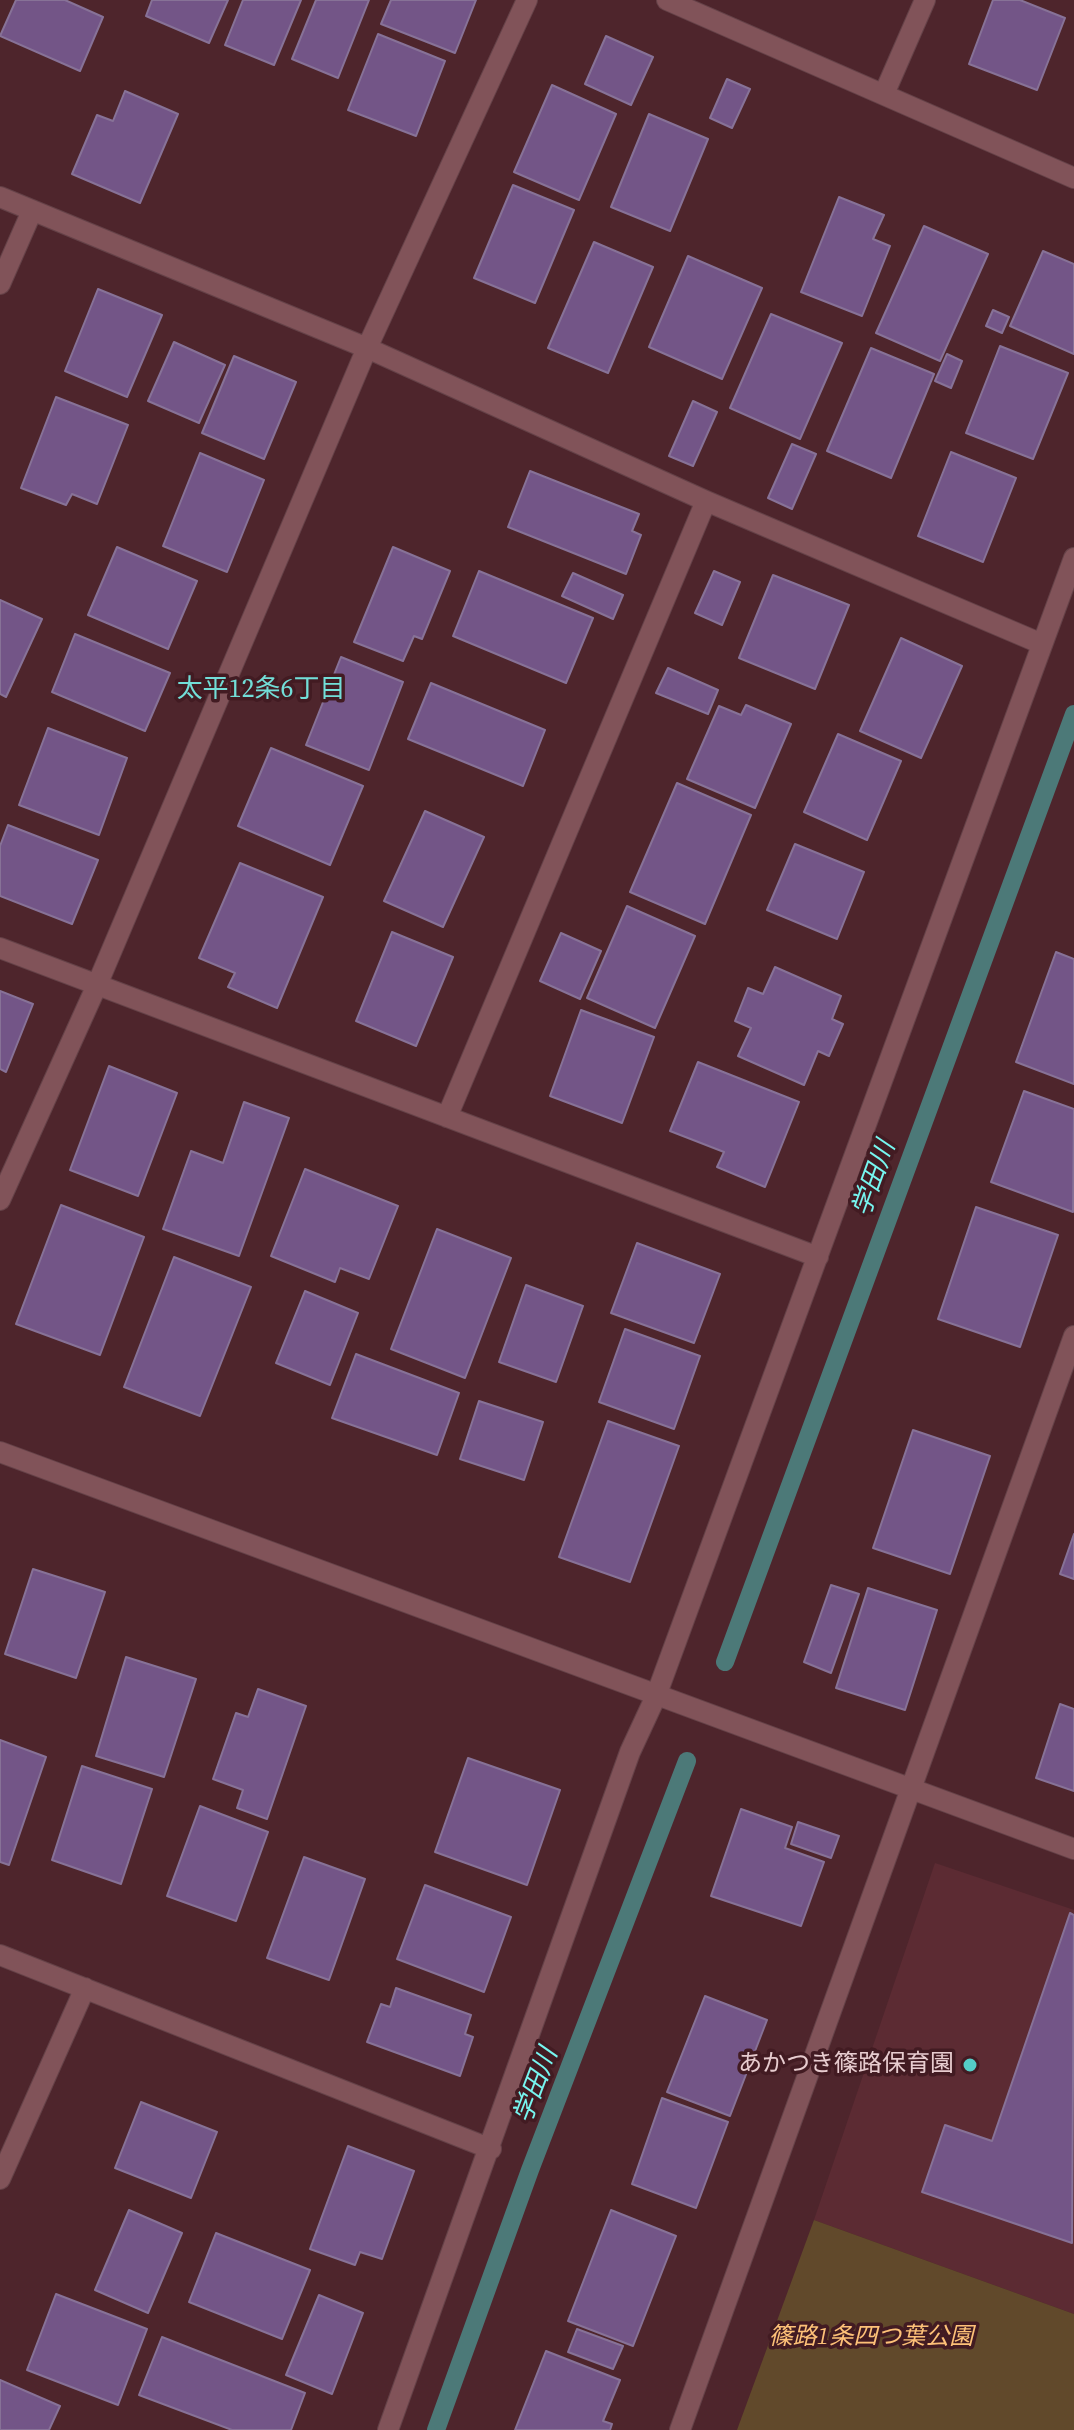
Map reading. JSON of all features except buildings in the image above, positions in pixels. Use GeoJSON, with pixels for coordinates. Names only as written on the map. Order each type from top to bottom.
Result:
{"type":"FeatureCollection","features":[{"type":"Feature","properties":{"kind":"street"},"geometry":{"type":"LineString","coordinates":[[0,1200],[97,985],[367,348],[527,0]]}},
{"type":"Feature","properties":{"kind":"street"},"geometry":{"type":"LineString","coordinates":[[667,0],[1074,178]]}},
{"type":"Feature","properties":{"kind":"street"},"geometry":{"type":"LineString","coordinates":[[884,94],[925,0]]}},
{"type":"Feature","properties":{"kind":"street"},"geometry":{"type":"LineString","coordinates":[[0,197],[367,348],[706,501],[1042,644]]}},
{"type":"Feature","properties":{"kind":"street"},"geometry":{"type":"LineString","coordinates":[[0,284],[32,211]]}},
{"type":"Feature","properties":{"kind":"street"},"geometry":{"type":"LineString","coordinates":[[447,1117],[706,501]]}},
{"type":"Feature","properties":{"kind":"street"},"geometry":{"type":"LineString","coordinates":[[388,2430],[491,2149],[630,1752],[656,1696],[1074,558]]}},
{"type":"Feature","properties":{"kind":"street"},"geometry":{"type":"LineString","coordinates":[[0,948],[818,1257]]}},
{"type":"Feature","properties":{"kind":"street"},"geometry":{"type":"LineString","coordinates":[[680,2430],[1074,1336]]}},
{"type":"Feature","properties":{"kind":"street"},"geometry":{"type":"LineString","coordinates":[[0,1452],[912,1792],[1074,1849]]}},
{"type":"Feature","properties":{"kind":"street"},"geometry":{"type":"LineString","coordinates":[[0,1955],[491,2149]]}},
{"type":"Feature","properties":{"kind":"street"},"geometry":{"type":"LineString","coordinates":[[0,2179],[85,1988]]}},
{"type":"Feature","properties":{"kind":"shaded area","name":"あかつき篠路保育園"},"geometry":{"type":"Polygon","coordinates":[[[935,1863],[1074,1910],[1074,2314],[814,2220],[935,1863]]]}},
{"type":"Feature","properties":{"kind":"green space","name":"篠路1条四つ葉公園"},"geometry":{"type":"Polygon","coordinates":[[[814,2220],[1074,2314],[1074,2430],[737,2430],[814,2220]]]}},
{"type":"Feature","properties":{"kind":"waterway","name":"学田川"},"geometry":{"type":"LineString","coordinates":[[725,1662],[1074,714]]}},
{"type":"Feature","properties":{"kind":"waterway","name":"学田川"},"geometry":{"type":"LineString","coordinates":[[436,2430],[530,2170],[687,1761]]}},
{"type":"Feature","properties":{"kind":"place","name":"あかつき篠路保育園"},"geometry":{"type":"Point","coordinates":[970,2065]}},
{"type":"Feature","properties":{"kind":"district","name":"太平12条6丁目"},"geometry":{"type":"Point","coordinates":[261,690]}}]}
